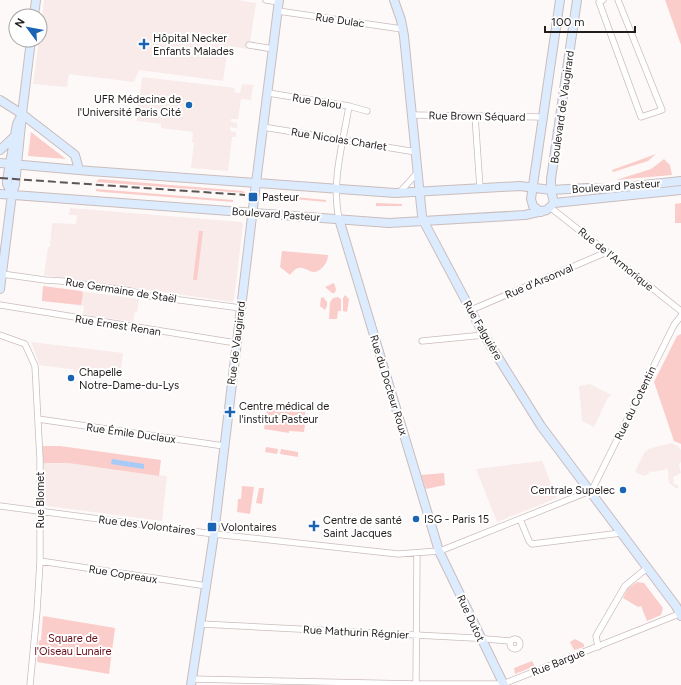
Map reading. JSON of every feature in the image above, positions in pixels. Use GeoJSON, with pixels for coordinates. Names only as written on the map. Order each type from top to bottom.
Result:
{"type":"FeatureCollection","features":[{"type":"Feature","properties":{"kind":"main road","name":"Rue Falguière"},"geometry":{"type":"LineString","coordinates":[[394,0],[401,20],[422,216],[424,222],[484,335],[541,426],[676,606],[680,615]]}},
{"type":"Feature","properties":{"kind":"main road","name":"Boulevard de Vaugirard"},"geometry":{"type":"LineString","coordinates":[[532,188],[560,0]]}},
{"type":"Feature","properties":{"kind":"main road","name":"Boulevard de Vaugirard"},"geometry":{"type":"LineString","coordinates":[[551,190],[555,149],[577,0]]}},
{"type":"Feature","properties":{"kind":"main road","name":"Rue de Vaugirard"},"geometry":{"type":"LineString","coordinates":[[192,682],[214,534],[236,343],[279,1]]}},
{"type":"Feature","properties":{"kind":"main road"},"geometry":{"type":"LineString","coordinates":[[12,194],[7,184],[7,180],[14,164],[30,48]]}},
{"type":"Feature","properties":{"kind":"main road"},"geometry":{"type":"LineString","coordinates":[[0,100],[22,114],[75,155],[79,170]]}},
{"type":"Feature","properties":{"kind":"main road"},"geometry":{"type":"LineString","coordinates":[[0,289],[12,194],[15,185],[14,137],[17,124],[22,114]]}},
{"type":"Feature","properties":{"kind":"main road"},"geometry":{"type":"LineString","coordinates":[[0,150],[14,137]]}},
{"type":"Feature","properties":{"kind":"main road","name":"Boulevard Pasteur"},"geometry":{"type":"LineString","coordinates":[[0,163],[399,193],[520,186],[551,190],[587,188],[606,189],[681,181]]}},
{"type":"Feature","properties":{"kind":"main road"},"geometry":{"type":"LineString","coordinates":[[532,188],[532,204],[540,212]]}},
{"type":"Feature","properties":{"kind":"main road"},"geometry":{"type":"LineString","coordinates":[[551,190],[552,205]]}},
{"type":"Feature","properties":{"kind":"main road","name":"Boulevard Pasteur"},"geometry":{"type":"LineString","coordinates":[[0,194],[389,223],[523,215],[547,210],[552,205],[681,190]]}},
{"type":"Feature","properties":{"kind":"main road","name":"Rue du Docteur Roux"},"geometry":{"type":"LineString","coordinates":[[339,219],[439,551]]}},
{"type":"Feature","properties":{"kind":"main road","name":"Rue Dutot"},"geometry":{"type":"LineString","coordinates":[[439,551],[503,684]]}},
{"type":"Feature","properties":{"kind":"street"},"geometry":{"type":"LineString","coordinates":[[266,0],[279,1]]}},
{"type":"Feature","properties":{"kind":"street"},"geometry":{"type":"LineString","coordinates":[[603,0],[599,2],[641,117],[662,110],[618,0]]}},
{"type":"Feature","properties":{"kind":"street","name":"Rue Dulac"},"geometry":{"type":"LineString","coordinates":[[278,11],[402,29]]}},
{"type":"Feature","properties":{"kind":"street"},"geometry":{"type":"LineString","coordinates":[[249,45],[273,49]]}},
{"type":"Feature","properties":{"kind":"street","name":"Rue Dalou"},"geometry":{"type":"LineString","coordinates":[[268,93],[349,106],[367,111]]}},
{"type":"Feature","properties":{"kind":"street"},"geometry":{"type":"LineString","coordinates":[[339,219],[336,189],[349,106]]}},
{"type":"Feature","properties":{"kind":"street","name":"Rue Brown Séquard"},"geometry":{"type":"LineString","coordinates":[[412,115],[543,116]]}},
{"type":"Feature","properties":{"kind":"street"},"geometry":{"type":"LineString","coordinates":[[475,116],[480,188]]}},
{"type":"Feature","properties":{"kind":"street","name":"Rue Nicolas Charlet"},"geometry":{"type":"LineString","coordinates":[[263,127],[416,152]]}},
{"type":"Feature","properties":{"kind":"street"},"geometry":{"type":"LineString","coordinates":[[399,193],[418,172]]}},
{"type":"Feature","properties":{"kind":"street","name":"Rue de l'Armorique"},"geometry":{"type":"LineString","coordinates":[[552,205],[607,252],[681,311]]}},
{"type":"Feature","properties":{"kind":"street","name":"Rue d'Arsonval"},"geometry":{"type":"LineString","coordinates":[[471,310],[607,252]]}},
{"type":"Feature","properties":{"kind":"street","name":"Rue Germaine de Staël"},"geometry":{"type":"LineString","coordinates":[[2,274],[45,280],[61,280],[131,291],[150,296],[241,308]]}},
{"type":"Feature","properties":{"kind":"street","name":"Rue Ernest Renan"},"geometry":{"type":"LineString","coordinates":[[0,305],[236,343]]}},
{"type":"Feature","properties":{"kind":"street","name":"Rue du Cotentin"},"geometry":{"type":"LineString","coordinates":[[590,491],[594,486],[674,325],[681,316]]}},
{"type":"Feature","properties":{"kind":"street","name":"Rue Blomet"},"geometry":{"type":"LineString","coordinates":[[0,335],[25,344],[35,366],[38,419],[40,561],[30,685]]}},
{"type":"Feature","properties":{"kind":"street"},"geometry":{"type":"LineString","coordinates":[[422,342],[484,335]]}},
{"type":"Feature","properties":{"kind":"street","name":"Rue Émile Duclaux"},"geometry":{"type":"LineString","coordinates":[[38,419],[224,446]]}},
{"type":"Feature","properties":{"kind":"street","name":"Rue des Volontaires"},"geometry":{"type":"LineString","coordinates":[[0,506],[214,534],[398,554],[439,551],[590,491]]}},
{"type":"Feature","properties":{"kind":"street"},"geometry":{"type":"LineString","coordinates":[[520,519],[529,541],[532,544],[621,534]]}},
{"type":"Feature","properties":{"kind":"street"},"geometry":{"type":"LineString","coordinates":[[416,684],[417,553]]}},
{"type":"Feature","properties":{"kind":"street","name":"Rue Copreaux"},"geometry":{"type":"LineString","coordinates":[[40,561],[206,586]]}},
{"type":"Feature","properties":{"kind":"street"},"geometry":{"type":"LineString","coordinates":[[598,647],[596,636],[625,586],[647,568]]}},
{"type":"Feature","properties":{"kind":"street","name":"Rue Bargue"},"geometry":{"type":"LineString","coordinates":[[192,682],[503,684],[680,615]]}},
{"type":"Feature","properties":{"kind":"street","name":"Rue Mathurin Régnier"},"geometry":{"type":"LineString","coordinates":[[201,624],[480,638],[510,641]]}},
{"type":"Feature","properties":{"kind":"shaded area","name":"Hôpital Necker Enfants Malades"},"geometry":{"type":"Polygon","coordinates":[[[44,0],[237,0],[256,3],[249,49],[228,46],[223,81],[139,70],[134,82],[69,74],[67,87],[33,84],[38,48],[48,48],[48,8],[43,8],[44,0]]]}},
{"type":"Feature","properties":{"kind":"shaded area","name":"UFR Médecine de l'Université Paris Cité"},"geometry":{"type":"Polygon","coordinates":[[[142,77],[235,88],[234,92],[240,93],[242,84],[253,85],[251,100],[241,99],[238,119],[231,119],[231,122],[237,123],[237,128],[230,127],[230,131],[236,132],[236,137],[232,137],[228,171],[191,168],[194,143],[192,142],[193,132],[161,128],[161,124],[137,121],[142,77]]]}},
{"type":"Feature","properties":{"kind":"shaded area"},"geometry":{"type":"Polygon","coordinates":[[[70,208],[241,222],[243,224],[234,300],[232,302],[44,275],[48,247],[50,247],[52,223],[76,224],[77,215],[69,215],[70,208]]]}},
{"type":"Feature","properties":{"kind":"shaded area"},"geometry":{"type":"Polygon","coordinates":[[[43,286],[139,299],[137,312],[135,312],[133,322],[83,314],[84,306],[42,301],[43,286]]]}},
{"type":"Feature","properties":{"kind":"shaded area"},"geometry":{"type":"Polygon","coordinates":[[[31,342],[123,353],[120,377],[39,365],[31,342]]]}},
{"type":"Feature","properties":{"kind":"shaded area"},"geometry":{"type":"Polygon","coordinates":[[[590,384],[611,395],[608,397],[594,427],[582,421],[579,386],[590,384]]]}},
{"type":"Feature","properties":{"kind":"shaded area"},"geometry":{"type":"Polygon","coordinates":[[[671,443],[678,446],[681,450],[681,462],[679,465],[681,473],[673,477],[673,483],[679,486],[677,489],[669,483],[669,473],[667,469],[654,472],[650,471],[644,476],[635,472],[645,451],[647,452],[648,449],[671,443]]]}},
{"type":"Feature","properties":{"kind":"shaded area"},"geometry":{"type":"Polygon","coordinates":[[[542,461],[557,498],[497,522],[476,469],[542,461]]]}},
{"type":"Feature","properties":{"kind":"shaded area"},"geometry":{"type":"Polygon","coordinates":[[[43,463],[68,463],[167,476],[162,521],[47,506],[45,504],[43,463]]]}},
{"type":"Feature","properties":{"kind":"green space"},"geometry":{"type":"Polygon","coordinates":[[[665,0],[681,0],[681,45],[665,0]]]}},
{"type":"Feature","properties":{"kind":"green space"},"geometry":{"type":"Polygon","coordinates":[[[31,132],[66,159],[28,156],[31,132]]]}},
{"type":"Feature","properties":{"kind":"green space"},"geometry":{"type":"Polygon","coordinates":[[[656,154],[648,161],[613,172],[612,170],[656,154]]]}},
{"type":"Feature","properties":{"kind":"green space"},"geometry":{"type":"Polygon","coordinates":[[[664,159],[670,165],[672,175],[616,180],[651,169],[664,159]]]}},
{"type":"Feature","properties":{"kind":"green space"},"geometry":{"type":"Polygon","coordinates":[[[99,179],[243,191],[245,193],[96,182],[99,179]]]}},
{"type":"Feature","properties":{"kind":"green space"},"geometry":{"type":"Polygon","coordinates":[[[96,189],[233,200],[233,202],[102,192],[96,191],[96,189]]]}},
{"type":"Feature","properties":{"kind":"green space"},"geometry":{"type":"Polygon","coordinates":[[[295,197],[326,200],[326,202],[294,199],[295,197]]]}},
{"type":"Feature","properties":{"kind":"green space"},"geometry":{"type":"Polygon","coordinates":[[[376,203],[402,204],[402,206],[376,206],[376,203]]]}},
{"type":"Feature","properties":{"kind":"green space"},"geometry":{"type":"Polygon","coordinates":[[[681,203],[681,223],[675,223],[675,204],[681,203]]]}},
{"type":"Feature","properties":{"kind":"green space"},"geometry":{"type":"Polygon","coordinates":[[[199,231],[203,231],[197,280],[193,280],[199,231]]]}},
{"type":"Feature","properties":{"kind":"green space"},"geometry":{"type":"Polygon","coordinates":[[[282,251],[328,255],[328,257],[324,266],[318,271],[314,272],[299,268],[290,275],[280,267],[282,251]]]}},
{"type":"Feature","properties":{"kind":"green space"},"geometry":{"type":"Polygon","coordinates":[[[334,283],[336,289],[335,293],[332,293],[325,287],[334,283]]]}},
{"type":"Feature","properties":{"kind":"green space"},"geometry":{"type":"Polygon","coordinates":[[[43,286],[81,291],[83,293],[81,305],[42,301],[43,286]]]}},
{"type":"Feature","properties":{"kind":"green space"},"geometry":{"type":"Polygon","coordinates":[[[345,295],[349,299],[347,312],[343,311],[343,298],[345,295]]]}},
{"type":"Feature","properties":{"kind":"green space"},"geometry":{"type":"Polygon","coordinates":[[[323,297],[327,302],[325,310],[320,306],[321,298],[323,297]]]}},
{"type":"Feature","properties":{"kind":"green space"},"geometry":{"type":"Polygon","coordinates":[[[338,297],[341,299],[341,311],[338,311],[337,319],[329,319],[330,302],[333,298],[338,297]]]}},
{"type":"Feature","properties":{"kind":"green space"},"geometry":{"type":"Polygon","coordinates":[[[681,334],[681,444],[674,441],[654,382],[677,336],[681,334]]]}},
{"type":"Feature","properties":{"kind":"green space"},"geometry":{"type":"Polygon","coordinates":[[[275,403],[294,405],[294,408],[306,409],[303,423],[305,425],[304,432],[289,431],[289,433],[264,429],[268,404],[275,403]]]}},
{"type":"Feature","properties":{"kind":"green space"},"geometry":{"type":"Polygon","coordinates":[[[43,446],[60,446],[161,460],[159,476],[68,463],[43,463],[43,446]]]}},
{"type":"Feature","properties":{"kind":"green space"},"geometry":{"type":"Polygon","coordinates":[[[266,447],[278,449],[277,454],[265,452],[266,447]]]}},
{"type":"Feature","properties":{"kind":"green space"},"geometry":{"type":"Polygon","coordinates":[[[281,449],[298,452],[298,457],[280,454],[281,449]]]}},
{"type":"Feature","properties":{"kind":"green space"},"geometry":{"type":"Polygon","coordinates":[[[444,473],[445,485],[426,489],[421,475],[444,473]]]}},
{"type":"Feature","properties":{"kind":"green space"},"geometry":{"type":"Polygon","coordinates":[[[242,486],[254,487],[250,514],[237,512],[238,499],[241,499],[242,486]]]}},
{"type":"Feature","properties":{"kind":"green space"},"geometry":{"type":"Polygon","coordinates":[[[259,488],[264,488],[262,504],[256,503],[259,488]]]}},
{"type":"Feature","properties":{"kind":"green space"},"geometry":{"type":"Polygon","coordinates":[[[637,582],[644,583],[663,608],[661,615],[647,621],[641,606],[638,607],[623,598],[628,588],[637,582]]]}},
{"type":"Feature","properties":{"kind":"green space","name":"Square de l'Oiseau Lunaire"},"geometry":{"type":"Polygon","coordinates":[[[43,616],[115,628],[109,674],[37,662],[43,616]]]}},
{"type":"Feature","properties":{"kind":"green space"},"geometry":{"type":"Polygon","coordinates":[[[575,639],[584,644],[584,647],[574,650],[570,642],[575,639]]]}},
{"type":"Feature","properties":{"kind":"green space"},"geometry":{"type":"Polygon","coordinates":[[[532,661],[535,666],[515,674],[514,668],[532,661]]]}},
{"type":"Feature","properties":{"kind":"water"},"geometry":{"type":"Polygon","coordinates":[[[112,459],[144,464],[144,469],[111,464],[112,459]]]}},
{"type":"Feature","properties":{"kind":"railway"},"geometry":{"type":"LineString","coordinates":[[0,178],[245,195]]}},
{"type":"Feature","properties":{"kind":"place","name":"Hôpital Necker Enfants Malades"},"geometry":{"type":"Point","coordinates":[144,44]}},
{"type":"Feature","properties":{"kind":"place","name":"UFR Médecine de l'Université Paris Cité"},"geometry":{"type":"Point","coordinates":[189,105]}},
{"type":"Feature","properties":{"kind":"place","name":"Pasteur"},"geometry":{"type":"Point","coordinates":[253,197]}},
{"type":"Feature","properties":{"kind":"place","name":"Chapelle Notre-Dame-du-Lys"},"geometry":{"type":"Point","coordinates":[71,378]}},
{"type":"Feature","properties":{"kind":"place","name":"Centre médical de l'institut Pasteur"},"geometry":{"type":"Point","coordinates":[230,412]}},
{"type":"Feature","properties":{"kind":"place","name":"Centrale Supelec"},"geometry":{"type":"Point","coordinates":[623,490]}},
{"type":"Feature","properties":{"kind":"place","name":"ISG - Paris 15"},"geometry":{"type":"Point","coordinates":[416,519]}},
{"type":"Feature","properties":{"kind":"place","name":"Centre de santé Saint Jacques"},"geometry":{"type":"Point","coordinates":[314,526]}},
{"type":"Feature","properties":{"kind":"place","name":"Volontaires"},"geometry":{"type":"Point","coordinates":[212,527]}}]}
